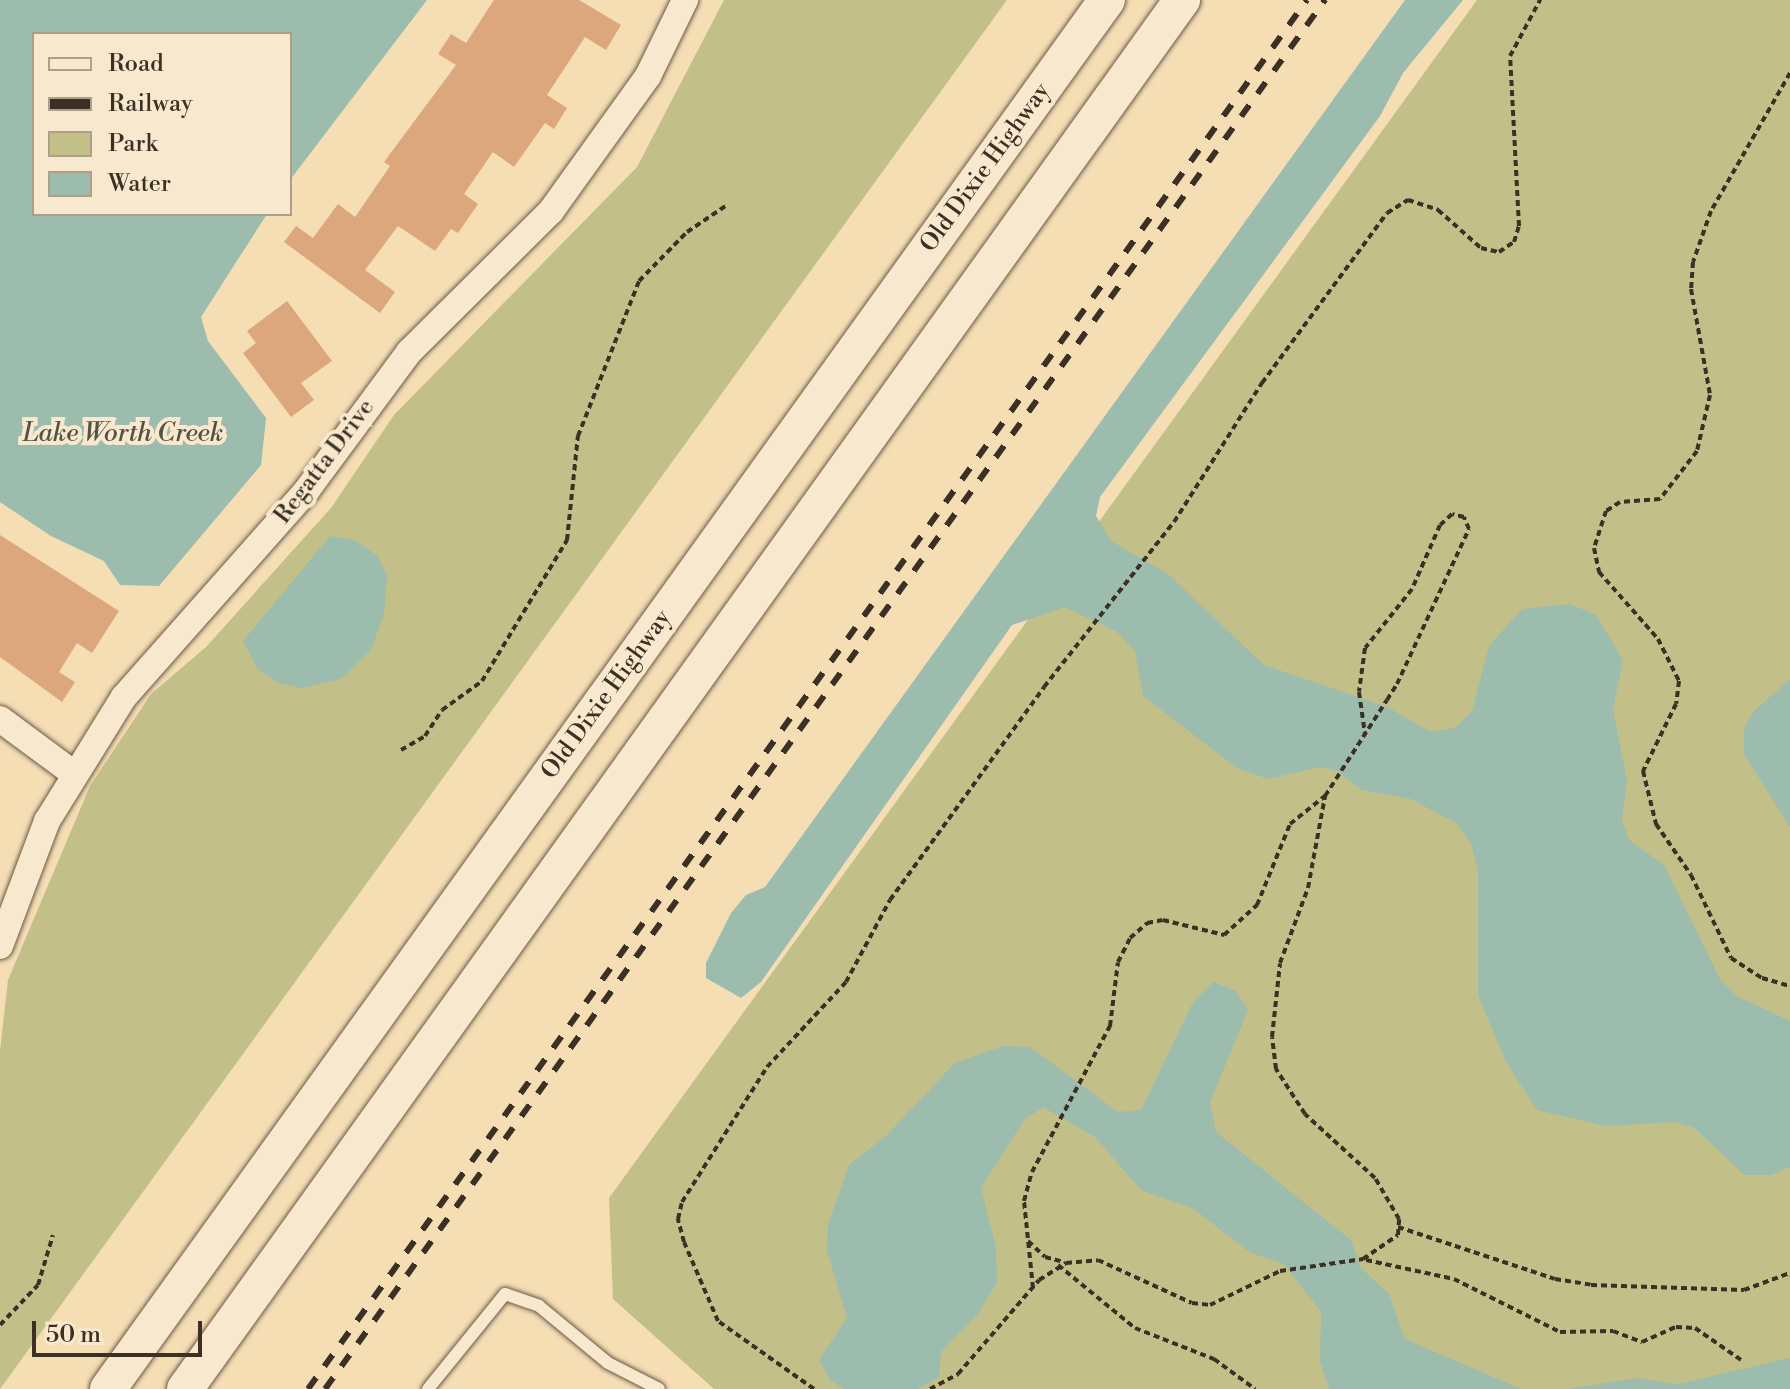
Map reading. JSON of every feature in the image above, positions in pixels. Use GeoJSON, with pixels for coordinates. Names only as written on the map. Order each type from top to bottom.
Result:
{"type":"FeatureCollection","features":[{"type":"Feature","properties":{"kind":"main road","name":"Old Dixie Highway"},"geometry":{"type":"LineString","coordinates":[[108,1389],[1107,0]]}},
{"type":"Feature","properties":{"kind":"main road"},"geometry":{"type":"LineString","coordinates":[[185,1389],[1182,0]]}},
{"type":"Feature","properties":{"kind":"street","name":"Regatta Drive"},"geometry":{"type":"LineString","coordinates":[[0,946],[20,885],[73,773],[124,697],[307,490],[409,352],[551,211],[648,76],[685,0]]}},
{"type":"Feature","properties":{"kind":"street"},"geometry":{"type":"LineString","coordinates":[[0,719],[73,773]]}},
{"type":"Feature","properties":{"kind":"lane"},"geometry":{"type":"LineString","coordinates":[[428,1389],[505,1294],[539,1306],[608,1363],[659,1389]]}},
{"type":"Feature","properties":{"kind":"path"},"geometry":{"type":"LineString","coordinates":[[814,1389],[718,1321],[684,1242],[678,1219],[682,1202],[767,1067],[846,982],[890,900],[1148,551],[1387,213],[1408,200],[1438,210],[1481,248],[1499,252],[1514,242],[1519,226],[1510,56],[1540,0]]}},
{"type":"Feature","properties":{"kind":"path"},"geometry":{"type":"LineString","coordinates":[[1790,73],[1711,211],[1693,262],[1691,289],[1710,395],[1697,451],[1660,499],[1620,502],[1606,511],[1594,548],[1599,572],[1658,639],[1679,681],[1676,704],[1643,771],[1656,824],[1686,865],[1731,958],[1762,978],[1790,986]]}},
{"type":"Feature","properties":{"kind":"path"},"geometry":{"type":"LineString","coordinates":[[401,750],[425,736],[442,710],[482,681],[567,540],[578,436],[639,281],[687,232],[727,205]]}},
{"type":"Feature","properties":{"kind":"path"},"geometry":{"type":"LineString","coordinates":[[1033,1288],[1024,1201],[1032,1172],[1110,1026],[1118,962],[1130,938],[1147,923],[1163,920],[1224,935],[1267,891],[1290,824],[1325,796],[1387,700],[1464,542],[1469,529],[1464,517],[1452,514],[1440,525],[1412,589],[1365,648],[1359,692],[1365,734]]}},
{"type":"Feature","properties":{"kind":"path"},"geometry":{"type":"LineString","coordinates":[[930,1389],[958,1374],[1033,1288],[1058,1265],[1098,1260],[1192,1303],[1210,1305],[1280,1271],[1363,1259],[1387,1247],[1398,1227],[1391,1200],[1375,1178],[1305,1114],[1276,1069],[1272,1037],[1280,963],[1308,888],[1325,796]]}},
{"type":"Feature","properties":{"kind":"path"},"geometry":{"type":"LineString","coordinates":[[1398,1227],[1555,1279],[1591,1285],[1744,1290],[1790,1273]]}},
{"type":"Feature","properties":{"kind":"path"},"geometry":{"type":"LineString","coordinates":[[0,1325],[38,1285],[53,1235]]}},
{"type":"Feature","properties":{"kind":"path"},"geometry":{"type":"LineString","coordinates":[[1026,1239],[1045,1257],[1066,1263]]}},
{"type":"Feature","properties":{"kind":"path"},"geometry":{"type":"LineString","coordinates":[[1363,1259],[1454,1279],[1560,1332],[1613,1331],[1642,1342],[1676,1327],[1695,1328],[1741,1360]]}},
{"type":"Feature","properties":{"kind":"path"},"geometry":{"type":"LineString","coordinates":[[1058,1265],[1135,1328],[1214,1359],[1255,1389]]}},
{"type":"Feature","properties":{"kind":"green space"},"geometry":{"type":"Polygon","coordinates":[[[724,0],[1007,0],[0,1389],[0,1051],[8,980],[90,786],[151,694],[206,647],[331,508],[394,415],[637,167],[724,0]]]}},
{"type":"Feature","properties":{"kind":"green space"},"geometry":{"type":"Polygon","coordinates":[[[1477,0],[1790,0],[1790,1389],[714,1389],[613,1299],[609,1198],[1477,0]]]}},
{"type":"Feature","properties":{"kind":"water","name":"Lake Worth Creek"},"geometry":{"type":"Polygon","coordinates":[[[0,0],[427,0],[292,177],[292,32],[32,32],[32,216],[266,216],[201,317],[208,341],[266,418],[261,465],[159,586],[120,585],[104,561],[51,536],[0,502],[0,0]]]}},
{"type":"Feature","properties":{"kind":"water"},"geometry":{"type":"Polygon","coordinates":[[[1405,0],[1463,0],[1403,73],[1380,116],[1100,497],[1096,516],[1111,541],[1168,574],[1264,665],[1387,707],[1431,732],[1455,728],[1472,711],[1489,646],[1522,609],[1570,604],[1596,615],[1623,660],[1613,710],[1627,781],[1622,821],[1629,840],[1664,865],[1720,979],[1737,996],[1790,1021],[1790,1167],[1771,1175],[1744,1175],[1695,1128],[1674,1122],[1605,1126],[1537,1110],[1506,1062],[1478,995],[1478,870],[1471,843],[1456,823],[1411,799],[1362,790],[1337,771],[1320,767],[1268,779],[1237,768],[1143,696],[1135,651],[1117,632],[1065,607],[1012,625],[761,982],[741,998],[706,978],[706,963],[731,913],[746,895],[765,887],[1405,0]]]}},
{"type":"Feature","properties":{"kind":"water"},"geometry":{"type":"Polygon","coordinates":[[[330,536],[354,540],[378,556],[387,576],[384,614],[371,650],[341,679],[302,688],[278,683],[257,668],[243,641],[330,536]]]}},
{"type":"Feature","properties":{"kind":"water"},"geometry":{"type":"Polygon","coordinates":[[[1790,679],[1790,827],[1744,754],[1744,729],[1753,712],[1790,679]]]}},
{"type":"Feature","properties":{"kind":"water"},"geometry":{"type":"Polygon","coordinates":[[[1213,982],[1235,990],[1248,1010],[1210,1102],[1216,1132],[1351,1240],[1361,1268],[1389,1294],[1405,1339],[1521,1389],[1329,1389],[1320,1361],[1321,1312],[1284,1264],[1249,1252],[1194,1209],[1141,1190],[1095,1137],[1043,1107],[1024,1120],[981,1188],[996,1247],[997,1283],[977,1315],[941,1352],[939,1377],[918,1389],[844,1389],[830,1380],[819,1360],[847,1318],[827,1251],[828,1224],[849,1165],[887,1135],[955,1063],[1003,1046],[1030,1047],[1118,1112],[1141,1110],[1193,1002],[1213,982]]]}},
{"type":"Feature","properties":{"kind":"water"},"geometry":{"type":"Polygon","coordinates":[[[1790,1358],[1790,1389],[1568,1389],[1637,1378],[1678,1384],[1790,1358]]]}},
{"type":"Feature","properties":{"kind":"building"},"geometry":{"type":"Polygon","coordinates":[[[494,0],[579,0],[621,25],[606,50],[585,37],[547,95],[567,108],[554,129],[545,123],[514,167],[493,152],[464,194],[478,204],[458,233],[451,229],[435,251],[398,226],[365,270],[395,292],[380,313],[284,242],[296,226],[313,238],[338,204],[355,217],[390,166],[384,162],[456,65],[438,54],[451,34],[466,43],[494,0]]]}},
{"type":"Feature","properties":{"kind":"building"},"geometry":{"type":"Polygon","coordinates":[[[287,301],[332,361],[301,383],[314,400],[291,417],[243,353],[256,343],[247,331],[287,301]]]}},
{"type":"Feature","properties":{"kind":"building"},"geometry":{"type":"Polygon","coordinates":[[[0,535],[119,611],[92,653],[77,643],[59,672],[75,682],[62,702],[0,657],[0,535]]]}},
{"type":"Feature","properties":{"kind":"railway"},"geometry":{"type":"LineString","coordinates":[[308,1389],[1307,0]]}},
{"type":"Feature","properties":{"kind":"railway"},"geometry":{"type":"LineString","coordinates":[[325,1389],[1325,0]]}}]}
